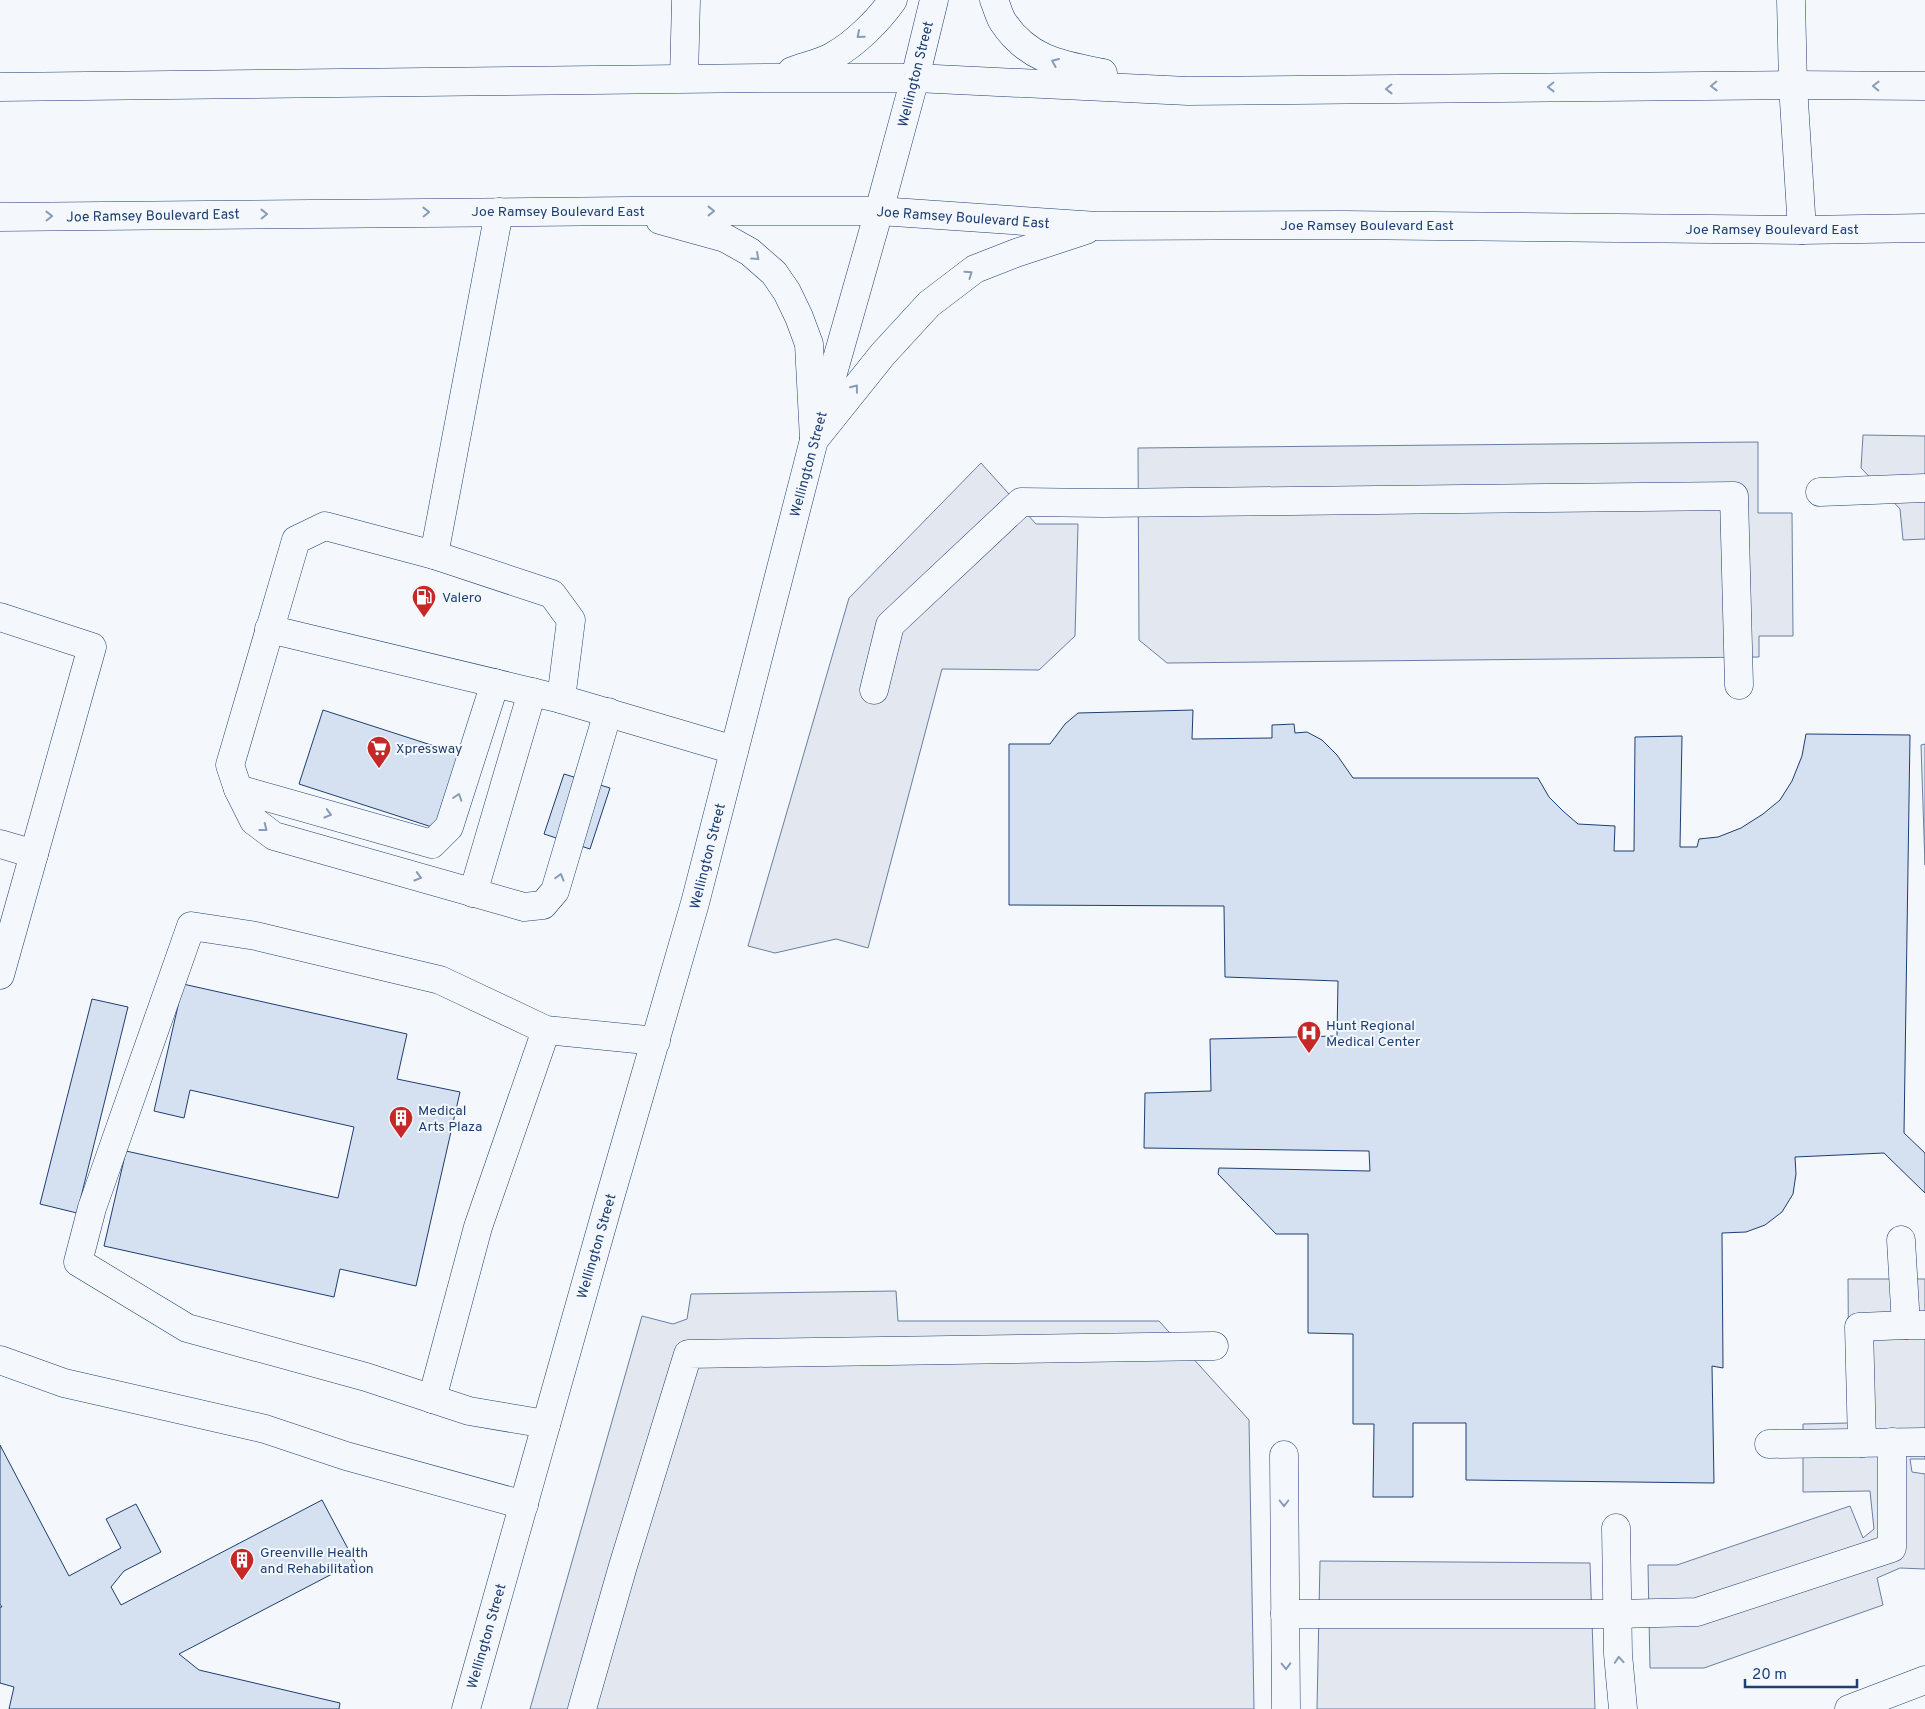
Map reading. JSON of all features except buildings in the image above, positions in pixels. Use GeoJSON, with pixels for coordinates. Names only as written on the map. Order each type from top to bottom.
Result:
{"type":"FeatureCollection","features":[{"type":"Feature","properties":{"kind":"main road"},"geometry":{"type":"LineString","coordinates":[[684,78],[686,0]]}},
{"type":"Feature","properties":{"kind":"main road"},"geometry":{"type":"LineString","coordinates":[[771,78],[833,56],[863,34],[893,0]]}},
{"type":"Feature","properties":{"kind":"main road","name":"Wellington Street"},"geometry":{"type":"LineString","coordinates":[[466,1709],[696,903],[814,440],[879,211],[934,0]]}},
{"type":"Feature","properties":{"kind":"main road"},"geometry":{"type":"LineString","coordinates":[[994,0],[1002,21],[1025,48],[1059,64],[1188,91]]}},
{"type":"Feature","properties":{"kind":"main road"},"geometry":{"type":"LineString","coordinates":[[1791,0],[1793,85],[1802,230]]}},
{"type":"Feature","properties":{"kind":"main road"},"geometry":{"type":"LineString","coordinates":[[0,87],[684,78],[915,78],[1188,91],[1793,85],[1925,86]]}},
{"type":"Feature","properties":{"kind":"main road"},"geometry":{"type":"LineString","coordinates":[[630,211],[725,238],[750,252],[774,273],[787,292],[799,317],[808,344],[814,440]]}},
{"type":"Feature","properties":{"kind":"main road","name":"Joe Ramsey Boulevard East"},"geometry":{"type":"LineString","coordinates":[[0,217],[630,211],[879,211],[1097,226],[1343,225],[1802,230],[1925,228]]}},
{"type":"Feature","properties":{"kind":"main road"},"geometry":{"type":"LineString","coordinates":[[434,556],[499,212]]}},
{"type":"Feature","properties":{"kind":"main road"},"geometry":{"type":"LineString","coordinates":[[814,440],[883,354],[929,304],[975,269],[1097,226]]}},
{"type":"Feature","properties":{"kind":"main road"},"geometry":{"type":"LineString","coordinates":[[1820,492],[1925,488]]}},
{"type":"Feature","properties":{"kind":"main road"},"geometry":{"type":"LineString","coordinates":[[874,690],[890,625],[1021,502],[1104,503],[1734,496],[1739,685]]}},
{"type":"Feature","properties":{"kind":"main road"},"geometry":{"type":"LineString","coordinates":[[561,699],[571,620],[552,594],[434,556],[325,526],[296,540],[269,629],[234,777],[254,820],[274,836],[524,907],[543,905],[556,892],[608,712]]}},
{"type":"Feature","properties":{"kind":"main road"},"geometry":{"type":"LineString","coordinates":[[0,618],[92,647],[0,976]]}},
{"type":"Feature","properties":{"kind":"main road"},"geometry":{"type":"LineString","coordinates":[[269,629],[561,699],[734,750]]}},
{"type":"Feature","properties":{"kind":"main road"},"geometry":{"type":"LineString","coordinates":[[234,777],[432,844],[449,827],[495,683]]}},
{"type":"Feature","properties":{"kind":"main road"},"geometry":{"type":"LineString","coordinates":[[473,892],[532,692]]}},
{"type":"Feature","properties":{"kind":"main road"},"geometry":{"type":"LineString","coordinates":[[0,844],[34,854]]}},
{"type":"Feature","properties":{"kind":"main road"},"geometry":{"type":"LineString","coordinates":[[546,1424],[469,1411],[366,1377],[187,1328],[78,1262],[92,1208],[191,926],[256,936],[440,980],[546,1030],[656,1040]]}},
{"type":"Feature","properties":{"kind":"main road"},"geometry":{"type":"LineString","coordinates":[[432,1399],[478,1226],[546,1030]]}},
{"type":"Feature","properties":{"kind":"main road"},"geometry":{"type":"LineString","coordinates":[[1862,1443],[1859,1327],[1916,1325],[1901,1240]]}},
{"type":"Feature","properties":{"kind":"main road"},"geometry":{"type":"LineString","coordinates":[[582,1709],[609,1612],[688,1354],[1214,1346]]}},
{"type":"Feature","properties":{"kind":"main road"},"geometry":{"type":"LineString","coordinates":[[0,1360],[64,1383],[265,1429],[346,1456],[524,1505]]}},
{"type":"Feature","properties":{"kind":"main road"},"geometry":{"type":"LineString","coordinates":[[1285,1614],[1617,1614],[1697,1612],[1892,1548],[1892,1442]]}},
{"type":"Feature","properties":{"kind":"main road"},"geometry":{"type":"LineString","coordinates":[[1769,1444],[1925,1442]]}},
{"type":"Feature","properties":{"kind":"main road"},"geometry":{"type":"LineString","coordinates":[[1284,1454],[1286,1709]]}},
{"type":"Feature","properties":{"kind":"main road"},"geometry":{"type":"LineString","coordinates":[[1616,1528],[1618,1654],[1623,1709]]}},
{"type":"Feature","properties":{"kind":"main road"},"geometry":{"type":"LineString","coordinates":[[1849,1709],[1925,1680]]}},
{"type":"Feature","properties":{"kind":"shaded area"},"geometry":{"type":"Polygon","coordinates":[[[1863,435],[1925,436],[1925,539],[1903,540],[1900,509],[1861,468],[1863,435]]]}},
{"type":"Feature","properties":{"kind":"shaded area"},"geometry":{"type":"Polygon","coordinates":[[[1758,442],[1758,513],[1792,513],[1793,636],[1759,636],[1759,657],[1167,663],[1139,640],[1138,448],[1758,442]]]}},
{"type":"Feature","properties":{"kind":"shaded area"},"geometry":{"type":"Polygon","coordinates":[[[981,463],[1036,524],[1078,524],[1075,636],[1039,670],[942,669],[868,948],[836,939],[775,953],[748,946],[849,598],[981,463]]]}},
{"type":"Feature","properties":{"kind":"shaded area"},"geometry":{"type":"Polygon","coordinates":[[[1925,744],[1925,865],[1921,745],[1925,744]]]}},
{"type":"Feature","properties":{"kind":"shaded area"},"geometry":{"type":"Polygon","coordinates":[[[1848,1279],[1925,1279],[1925,1459],[1910,1459],[1912,1472],[1925,1474],[1925,1569],[1900,1568],[1877,1578],[1883,1605],[1704,1668],[1650,1668],[1648,1565],[1677,1565],[1850,1506],[1863,1538],[1874,1529],[1870,1491],[1803,1492],[1803,1424],[1849,1423],[1848,1279]]]}},
{"type":"Feature","properties":{"kind":"shaded area"},"geometry":{"type":"Polygon","coordinates":[[[896,1291],[898,1321],[1159,1321],[1249,1420],[1254,1709],[530,1709],[642,1316],[673,1324],[687,1319],[691,1294],[896,1291]]]}},
{"type":"Feature","properties":{"kind":"shaded area"},"geometry":{"type":"Polygon","coordinates":[[[1320,1561],[1590,1563],[1595,1709],[1317,1709],[1320,1561]]]}},
{"type":"Feature","properties":{"kind":"place","name":"Valero"},"geometry":{"type":"Point","coordinates":[424,618]}},
{"type":"Feature","properties":{"kind":"place","name":"Xpressway"},"geometry":{"type":"Point","coordinates":[379,769]}},
{"type":"Feature","properties":{"kind":"place","name":"Hunt Regional Medical Center"},"geometry":{"type":"Point","coordinates":[1309,1054]}},
{"type":"Feature","properties":{"kind":"place","name":"Medical Arts Plaza"},"geometry":{"type":"Point","coordinates":[401,1139]}},
{"type":"Feature","properties":{"kind":"place","name":"Greenville Health and Rehabilitation"},"geometry":{"type":"Point","coordinates":[242,1581]}}]}
